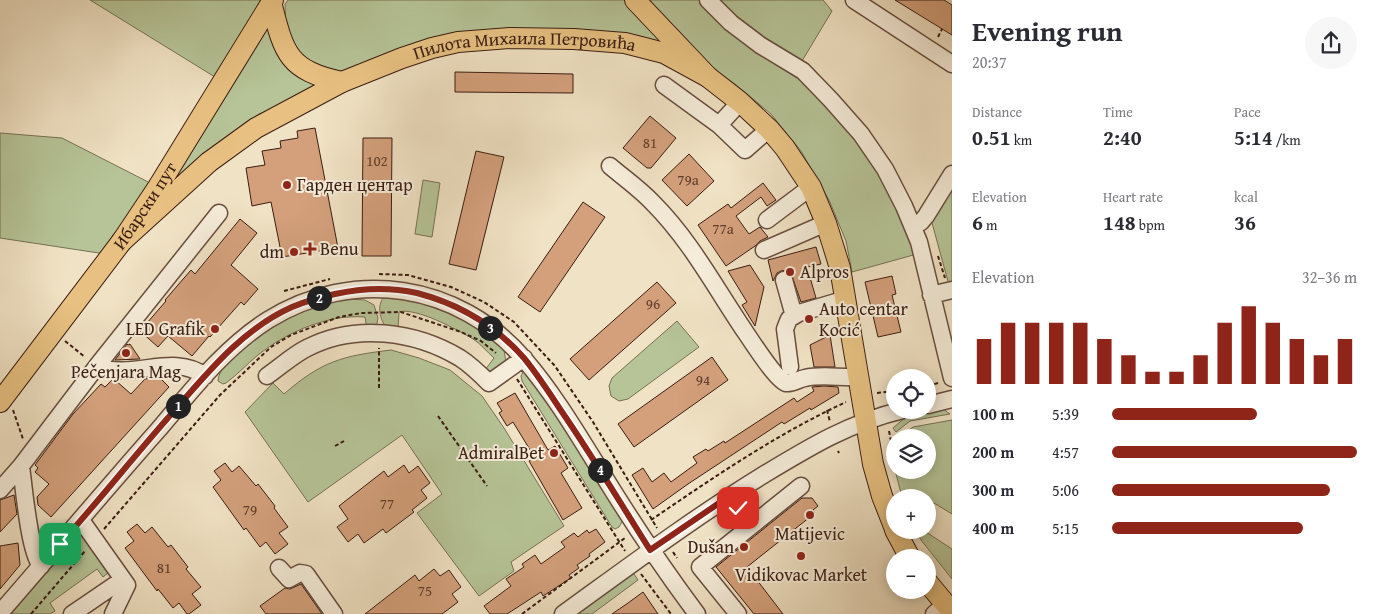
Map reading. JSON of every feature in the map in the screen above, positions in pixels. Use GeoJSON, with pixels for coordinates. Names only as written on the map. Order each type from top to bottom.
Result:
{"type":"FeatureCollection","features":[{"type":"Feature","properties":{"kind":"main road","name":"Пилота Михаила Петровића"},"geometry":{"type":"LineString","coordinates":[[635,0],[708,76],[769,129],[785,148],[811,187],[826,223],[840,268],[864,421],[873,464],[886,506]]}},
{"type":"Feature","properties":{"kind":"main road"},"geometry":{"type":"LineString","coordinates":[[272,1],[281,40],[288,53],[296,62],[314,75],[342,82]]}},
{"type":"Feature","properties":{"kind":"main road","name":"Ибарски пут"},"geometry":{"type":"LineString","coordinates":[[2,400],[122,241],[158,188],[272,1]]}},
{"type":"Feature","properties":{"kind":"main road","name":"Пилота Михаила Петровића"},"geometry":{"type":"LineString","coordinates":[[122,241],[230,145],[271,120],[342,82],[432,48],[458,42],[510,38],[574,39],[626,43],[664,53],[708,76]]}},
{"type":"Feature","properties":{"kind":"main road"},"geometry":{"type":"LineString","coordinates":[[936,597],[944,611]]}},
{"type":"Feature","properties":{"kind":"street"},"geometry":{"type":"LineString","coordinates":[[708,0],[731,23],[803,72],[861,134],[885,169],[913,226],[952,378]]}},
{"type":"Feature","properties":{"kind":"street"},"geometry":{"type":"LineString","coordinates":[[854,0],[952,64]]}},
{"type":"Feature","properties":{"kind":"street"},"geometry":{"type":"LineString","coordinates":[[664,85],[719,125],[745,150],[769,129]]}},
{"type":"Feature","properties":{"kind":"street"},"geometry":{"type":"LineString","coordinates":[[719,125],[740,102]]}},
{"type":"Feature","properties":{"kind":"street"},"geometry":{"type":"LineString","coordinates":[[610,166],[653,202],[676,229],[720,292],[761,356],[783,381],[789,383],[816,376],[858,377]]}},
{"type":"Feature","properties":{"kind":"street"},"geometry":{"type":"LineString","coordinates":[[913,226],[921,222],[926,216],[952,174]]}},
{"type":"Feature","properties":{"kind":"street"},"geometry":{"type":"LineString","coordinates":[[767,220],[811,187]]}},
{"type":"Feature","properties":{"kind":"street"},"geometry":{"type":"LineString","coordinates":[[0,490],[25,461],[97,366],[219,213]]}},
{"type":"Feature","properties":{"kind":"street"},"geometry":{"type":"LineString","coordinates":[[764,250],[826,223]]}},
{"type":"Feature","properties":{"kind":"street"},"geometry":{"type":"LineString","coordinates":[[784,280],[794,316]]}},
{"type":"Feature","properties":{"kind":"street"},"geometry":{"type":"LineString","coordinates":[[0,614],[205,376],[250,332],[289,308],[334,294],[371,289],[408,291],[454,305],[484,322],[517,363],[542,381],[584,443],[650,550],[697,614]]}},
{"type":"Feature","properties":{"kind":"street"},"geometry":{"type":"LineString","coordinates":[[931,294],[952,290]]}},
{"type":"Feature","properties":{"kind":"street"},"geometry":{"type":"LineString","coordinates":[[790,367],[785,329],[789,319],[846,299]]}},
{"type":"Feature","properties":{"kind":"street"},"geometry":{"type":"LineString","coordinates":[[266,376],[296,354],[317,344],[348,335],[379,333],[402,335],[437,346],[461,359],[489,383],[517,363]]}},
{"type":"Feature","properties":{"kind":"street"},"geometry":{"type":"LineString","coordinates":[[97,366],[105,370],[114,371],[185,366],[198,370],[205,376]]}},
{"type":"Feature","properties":{"kind":"street"},"geometry":{"type":"LineString","coordinates":[[936,402],[952,399]]}},
{"type":"Feature","properties":{"kind":"street"},"geometry":{"type":"LineString","coordinates":[[563,614],[650,550],[728,497],[834,434],[864,421],[886,415]]}},
{"type":"Feature","properties":{"kind":"street"},"geometry":{"type":"LineString","coordinates":[[25,461],[32,542],[37,561],[41,566]]}},
{"type":"Feature","properties":{"kind":"street"},"geometry":{"type":"LineString","coordinates":[[738,614],[700,567],[801,486]]}},
{"type":"Feature","properties":{"kind":"street"},"geometry":{"type":"LineString","coordinates":[[728,497],[751,526]]}},
{"type":"Feature","properties":{"kind":"street"},"geometry":{"type":"LineString","coordinates":[[81,520],[126,585],[113,614]]}},
{"type":"Feature","properties":{"kind":"street"},"geometry":{"type":"LineString","coordinates":[[279,568],[289,579],[302,573],[306,574],[334,614]]}},
{"type":"Feature","properties":{"kind":"street"},"geometry":{"type":"LineString","coordinates":[[72,614],[122,580]]}},
{"type":"Feature","properties":{"kind":"path"},"geometry":{"type":"LineString","coordinates":[[54,332],[97,366]]}},
{"type":"Feature","properties":{"kind":"path"},"geometry":{"type":"LineString","coordinates":[[379,333],[379,388]]}},
{"type":"Feature","properties":{"kind":"path"},"geometry":{"type":"LineString","coordinates":[[517,363],[629,556]]}},
{"type":"Feature","properties":{"kind":"path"},"geometry":{"type":"LineString","coordinates":[[874,393],[886,392]]}},
{"type":"Feature","properties":{"kind":"path"},"geometry":{"type":"LineString","coordinates":[[880,393],[880,398]]}},
{"type":"Feature","properties":{"kind":"path"},"geometry":{"type":"LineString","coordinates":[[31,614],[220,395]]}},
{"type":"Feature","properties":{"kind":"path"},"geometry":{"type":"LineString","coordinates":[[2,400],[11,405],[25,461]]}},
{"type":"Feature","properties":{"kind":"path"},"geometry":{"type":"LineString","coordinates":[[647,523],[716,476],[827,410],[848,401]]}},
{"type":"Feature","properties":{"kind":"path"},"geometry":{"type":"LineString","coordinates":[[827,410],[831,424]]}},
{"type":"Feature","properties":{"kind":"path"},"geometry":{"type":"LineString","coordinates":[[438,416],[487,486]]}},
{"type":"Feature","properties":{"kind":"path"},"geometry":{"type":"LineString","coordinates":[[336,446],[344,441]]}},
{"type":"Feature","properties":{"kind":"path"},"geometry":{"type":"LineString","coordinates":[[620,466],[659,531]]}},
{"type":"Feature","properties":{"kind":"path"},"geometry":{"type":"LineString","coordinates":[[522,614],[626,537]]}},
{"type":"Feature","properties":{"kind":"path"},"geometry":{"type":"LineString","coordinates":[[672,550],[677,558]]}},
{"type":"Feature","properties":{"kind":"path"},"geometry":{"type":"LineString","coordinates":[[639,572],[670,614]]}},
{"type":"Feature","properties":{"kind":"green space"},"geometry":{"type":"Polygon","coordinates":[[[90,0],[261,0],[215,77],[90,0]]]}},
{"type":"Feature","properties":{"kind":"green space"},"geometry":{"type":"Polygon","coordinates":[[[288,0],[624,0],[637,16],[669,47],[513,36],[349,73],[325,72],[301,59],[286,33],[285,4],[288,0]]]}},
{"type":"Feature","properties":{"kind":"green space"},"geometry":{"type":"Polygon","coordinates":[[[644,0],[702,0],[810,88],[865,152],[888,189],[917,254],[852,272],[846,241],[829,200],[801,151],[771,114],[735,84],[703,61],[644,0]]]}},
{"type":"Feature","properties":{"kind":"green space"},"geometry":{"type":"Polygon","coordinates":[[[716,0],[823,0],[832,11],[802,61],[793,59],[716,0]]]}},
{"type":"Feature","properties":{"kind":"green space"},"geometry":{"type":"Polygon","coordinates":[[[270,23],[282,52],[335,84],[259,114],[167,191],[270,23]]]}},
{"type":"Feature","properties":{"kind":"green space"},"geometry":{"type":"Polygon","coordinates":[[[0,133],[62,138],[158,187],[112,255],[0,238],[0,133]]]}},
{"type":"Feature","properties":{"kind":"green space"},"geometry":{"type":"Polygon","coordinates":[[[952,178],[952,284],[949,285],[929,212],[952,178]]]}},
{"type":"Feature","properties":{"kind":"green space"},"geometry":{"type":"Polygon","coordinates":[[[423,180],[440,183],[432,237],[415,234],[423,180]]]}},
{"type":"Feature","properties":{"kind":"green space"},"geometry":{"type":"Polygon","coordinates":[[[393,294],[449,312],[477,327],[504,350],[506,362],[493,375],[485,370],[494,358],[476,341],[447,325],[416,313],[399,312],[398,329],[385,326],[380,314],[382,299],[385,295],[393,294]]]}},
{"type":"Feature","properties":{"kind":"green space"},"geometry":{"type":"Polygon","coordinates":[[[348,299],[365,300],[374,305],[378,318],[376,328],[367,329],[365,317],[337,318],[308,326],[269,347],[226,383],[223,384],[218,381],[221,371],[229,360],[271,328],[310,307],[348,299]]]}},
{"type":"Feature","properties":{"kind":"green space"},"geometry":{"type":"Polygon","coordinates":[[[677,321],[699,347],[628,399],[619,401],[611,396],[609,386],[612,378],[677,321]]]}},
{"type":"Feature","properties":{"kind":"green space"},"geometry":{"type":"Polygon","coordinates":[[[391,350],[450,370],[482,396],[504,428],[564,526],[511,562],[514,571],[479,596],[417,513],[442,494],[402,435],[308,502],[245,412],[273,383],[284,394],[310,374],[333,362],[359,355],[391,350]]]}},
{"type":"Feature","properties":{"kind":"green space"},"geometry":{"type":"Polygon","coordinates":[[[523,372],[527,372],[530,375],[623,520],[619,527],[615,529],[612,527],[522,381],[521,376],[523,372]]]}},
{"type":"Feature","properties":{"kind":"green space"},"geometry":{"type":"Polygon","coordinates":[[[943,409],[950,414],[936,416],[936,410],[943,409]]]}},
{"type":"Feature","properties":{"kind":"green space"},"geometry":{"type":"Polygon","coordinates":[[[904,419],[921,419],[910,421],[900,429],[893,428],[904,419]]]}},
{"type":"Feature","properties":{"kind":"green space"},"geometry":{"type":"Polygon","coordinates":[[[952,420],[952,514],[936,504],[936,489],[900,489],[897,479],[936,479],[936,429],[910,429],[952,420]]]}},
{"type":"Feature","properties":{"kind":"green space"},"geometry":{"type":"Polygon","coordinates":[[[77,536],[87,537],[109,572],[103,577],[97,569],[50,603],[55,611],[50,614],[9,614],[77,536]]]}},
{"type":"Feature","properties":{"kind":"green space"},"geometry":{"type":"Polygon","coordinates":[[[936,539],[952,549],[952,579],[936,559],[936,549],[928,549],[921,540],[936,539]]]}},
{"type":"Feature","properties":{"kind":"green space"},"geometry":{"type":"Polygon","coordinates":[[[634,574],[638,580],[592,614],[574,614],[630,575],[634,574]]]}},
{"type":"Feature","properties":{"kind":"building"},"geometry":{"type":"Polygon","coordinates":[[[895,0],[944,0],[952,5],[952,35],[895,0]]]}},
{"type":"Feature","properties":{"kind":"building"},"geometry":{"type":"Polygon","coordinates":[[[455,72],[573,74],[573,93],[455,92],[455,72]]]}},
{"type":"Feature","properties":{"kind":"building"},"geometry":{"type":"Polygon","coordinates":[[[650,116],[676,138],[651,168],[647,168],[623,148],[650,116]]]}},
{"type":"Feature","properties":{"kind":"building","name":"Гарден центар"},"geometry":{"type":"Polygon","coordinates":[[[315,128],[338,248],[282,257],[271,202],[252,206],[246,168],[265,165],[262,151],[281,148],[280,141],[298,138],[297,131],[315,128]]]}},
{"type":"Feature","properties":{"kind":"building"},"geometry":{"type":"Polygon","coordinates":[[[363,138],[392,138],[391,256],[362,256],[363,138]]]}},
{"type":"Feature","properties":{"kind":"building"},"geometry":{"type":"Polygon","coordinates":[[[476,151],[504,157],[476,270],[449,264],[476,151]]]}},
{"type":"Feature","properties":{"kind":"building"},"geometry":{"type":"Polygon","coordinates":[[[689,154],[714,181],[687,206],[662,180],[689,154]]]}},
{"type":"Feature","properties":{"kind":"building"},"geometry":{"type":"Polygon","coordinates":[[[763,183],[776,200],[767,206],[761,197],[736,216],[749,234],[760,227],[768,237],[726,266],[698,225],[728,204],[731,208],[763,183]]]}},
{"type":"Feature","properties":{"kind":"building"},"geometry":{"type":"Polygon","coordinates":[[[583,202],[605,217],[540,312],[518,297],[583,202]]]}},
{"type":"Feature","properties":{"kind":"building"},"geometry":{"type":"Polygon","coordinates":[[[240,219],[257,233],[231,265],[258,289],[244,305],[241,302],[192,356],[168,336],[158,347],[140,331],[191,270],[195,274],[240,219]]]}},
{"type":"Feature","properties":{"kind":"building","name":"Alpros"},"geometry":{"type":"Polygon","coordinates":[[[816,247],[821,264],[807,267],[816,298],[801,302],[791,273],[787,270],[781,271],[777,273],[773,281],[768,260],[816,247]]]}},
{"type":"Feature","properties":{"kind":"building"},"geometry":{"type":"Polygon","coordinates":[[[750,265],[764,287],[755,326],[742,305],[747,302],[728,271],[750,265]]]}},
{"type":"Feature","properties":{"kind":"building"},"geometry":{"type":"Polygon","coordinates":[[[892,276],[896,294],[892,295],[901,332],[878,337],[865,282],[892,276]]]}},
{"type":"Feature","properties":{"kind":"building"},"geometry":{"type":"Polygon","coordinates":[[[657,282],[676,303],[589,380],[570,359],[657,282]]]}},
{"type":"Feature","properties":{"kind":"building"},"geometry":{"type":"Polygon","coordinates":[[[830,335],[835,367],[814,367],[810,345],[830,335]]]}},
{"type":"Feature","properties":{"kind":"building"},"geometry":{"type":"Polygon","coordinates":[[[127,344],[130,344],[140,359],[115,360],[127,344]]]}},
{"type":"Feature","properties":{"kind":"building"},"geometry":{"type":"Polygon","coordinates":[[[712,357],[728,380],[634,447],[618,424],[712,357]]]}},
{"type":"Feature","properties":{"kind":"building"},"geometry":{"type":"Polygon","coordinates":[[[159,377],[169,387],[51,517],[38,505],[37,497],[49,484],[35,472],[38,468],[35,465],[73,414],[101,384],[105,387],[112,380],[115,380],[131,394],[145,379],[159,377]]]}},
{"type":"Feature","properties":{"kind":"building"},"geometry":{"type":"Polygon","coordinates":[[[812,387],[838,387],[839,393],[784,424],[782,422],[653,509],[632,475],[643,468],[652,482],[664,473],[671,482],[697,463],[693,457],[706,449],[708,451],[724,441],[725,443],[794,398],[797,402],[814,391],[812,387]]]}},
{"type":"Feature","properties":{"kind":"building"},"geometry":{"type":"Polygon","coordinates":[[[515,393],[548,450],[555,446],[568,468],[561,473],[582,508],[563,520],[529,461],[535,458],[513,422],[507,426],[499,413],[502,411],[497,403],[515,393]]]}},
{"type":"Feature","properties":{"kind":"building"},"geometry":{"type":"Polygon","coordinates":[[[225,463],[232,472],[239,466],[256,486],[258,484],[288,527],[279,533],[288,544],[275,554],[266,542],[260,547],[246,528],[244,530],[213,487],[221,480],[214,471],[225,463]]]}},
{"type":"Feature","properties":{"kind":"building"},"geometry":{"type":"Polygon","coordinates":[[[404,465],[409,473],[418,466],[430,483],[421,490],[427,498],[412,510],[414,512],[386,533],[383,529],[364,543],[358,534],[348,542],[337,527],[348,519],[339,506],[384,471],[388,477],[404,465]]]}},
{"type":"Feature","properties":{"kind":"building"},"geometry":{"type":"Polygon","coordinates":[[[14,495],[17,514],[0,532],[0,500],[14,495]]]}},
{"type":"Feature","properties":{"kind":"building"},"geometry":{"type":"Polygon","coordinates":[[[802,498],[812,498],[818,506],[813,510],[815,513],[747,567],[783,614],[754,614],[716,567],[802,498]]]}},
{"type":"Feature","properties":{"kind":"building"},"geometry":{"type":"Polygon","coordinates":[[[137,524],[145,533],[152,527],[168,547],[171,545],[188,567],[186,569],[201,587],[192,594],[201,605],[189,614],[179,603],[173,608],[158,589],[157,591],[125,548],[134,541],[127,532],[137,524]]]}},
{"type":"Feature","properties":{"kind":"building"},"geometry":{"type":"Polygon","coordinates":[[[596,529],[605,542],[577,565],[579,568],[569,575],[571,578],[543,596],[541,592],[507,614],[490,614],[484,606],[511,586],[506,579],[524,567],[522,564],[535,555],[541,564],[565,547],[561,542],[574,533],[578,537],[587,530],[589,533],[596,529]]]}},
{"type":"Feature","properties":{"kind":"building"},"geometry":{"type":"Polygon","coordinates":[[[18,543],[20,565],[0,589],[0,546],[18,543]]]}},
{"type":"Feature","properties":{"kind":"building"},"geometry":{"type":"Polygon","coordinates":[[[434,569],[440,576],[449,570],[461,587],[452,594],[458,602],[442,614],[365,614],[415,575],[419,581],[434,569]]]}},
{"type":"Feature","properties":{"kind":"building"},"geometry":{"type":"Polygon","coordinates":[[[301,584],[322,614],[266,614],[260,606],[285,588],[290,589],[301,584]]]}},
{"type":"Feature","properties":{"kind":"building"},"geometry":{"type":"Polygon","coordinates":[[[643,592],[658,614],[612,614],[628,603],[643,592]]]}},
{"type":"Feature","properties":{"kind":"place","name":"Гарден центар"},"geometry":{"type":"Point","coordinates":[287,185]}},
{"type":"Feature","properties":{"kind":"place","name":"Benu"},"geometry":{"type":"Point","coordinates":[310,249]}},
{"type":"Feature","properties":{"kind":"place","name":"dm"},"geometry":{"type":"Point","coordinates":[294,252]}},
{"type":"Feature","properties":{"kind":"place","name":"Alpros"},"geometry":{"type":"Point","coordinates":[790,272]}},
{"type":"Feature","properties":{"kind":"place","name":"Auto centar Kocić"},"geometry":{"type":"Point","coordinates":[809,319]}},
{"type":"Feature","properties":{"kind":"place","name":"LED Grafik"},"geometry":{"type":"Point","coordinates":[215,329]}},
{"type":"Feature","properties":{"kind":"place","name":"Pečenjara Mag"},"geometry":{"type":"Point","coordinates":[126,353]}},
{"type":"Feature","properties":{"kind":"place","name":"AdmiralBet"},"geometry":{"type":"Point","coordinates":[554,453]}},
{"type":"Feature","properties":{"kind":"place","name":"Matijevic"},"geometry":{"type":"Point","coordinates":[810,515]}},
{"type":"Feature","properties":{"kind":"place","name":"Dušan"},"geometry":{"type":"Point","coordinates":[744,547]}},
{"type":"Feature","properties":{"kind":"place","name":"Vidikovac Market"},"geometry":{"type":"Point","coordinates":[801,556]}},
{"type":"Feature","properties":{"kind":"route"},"geometry":{"type":"LineString","coordinates":[[60,544],[205,376],[250,332],[294,306],[308,301],[342,292],[371,289],[408,291],[454,305],[484,322],[507,342],[524,358],[542,381],[584,443],[650,550],[728,497],[738,508]]}}]}
